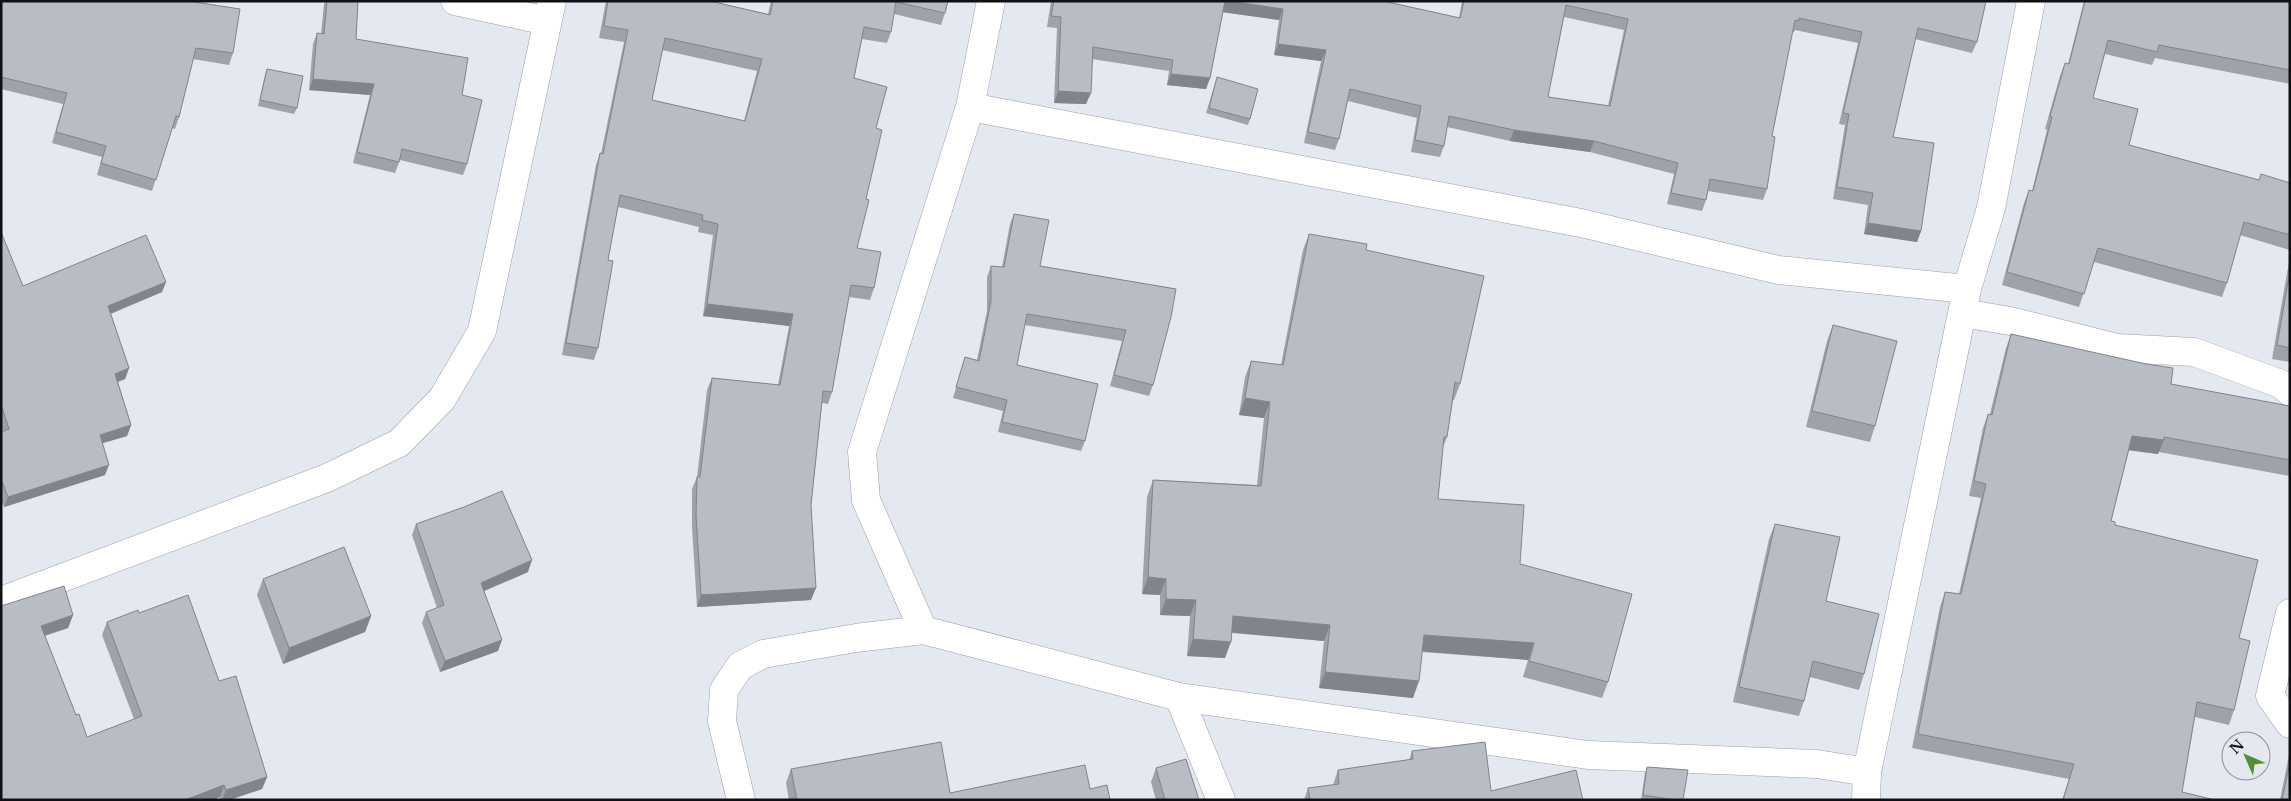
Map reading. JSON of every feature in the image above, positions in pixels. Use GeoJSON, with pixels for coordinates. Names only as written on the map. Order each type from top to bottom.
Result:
{"type":"FeatureCollection","features":[{"type":"Feature","properties":{"kind":"street"},"geometry":{"type":"LineString","coordinates":[[1,601],[326,478],[399,443],[442,399],[482,332],[549,11],[455,1]]}},
{"type":"Feature","properties":{"kind":"street"},"geometry":{"type":"LineString","coordinates":[[923,630],[866,500],[862,452],[970,107],[991,1]]}},
{"type":"Feature","properties":{"kind":"street"},"geometry":{"type":"LineString","coordinates":[[1866,800],[1867,772],[1965,301],[1991,208],[2031,1]]}},
{"type":"Feature","properties":{"kind":"street"},"geometry":{"type":"LineString","coordinates":[[970,107],[1581,223],[1778,270],[1965,301],[2010,321],[2118,348],[2194,352],[2280,384],[2290,392]]}},
{"type":"Feature","properties":{"kind":"street"},"geometry":{"type":"LineString","coordinates":[[2290,613],[2270,696],[2290,724]]}},
{"type":"Feature","properties":{"kind":"street"},"geometry":{"type":"LineString","coordinates":[[741,800],[722,721],[724,690],[740,666],[763,654],[856,638],[923,630],[1179,697],[1588,755],[1817,764],[1867,772]]}},
{"type":"Feature","properties":{"kind":"street"},"geometry":{"type":"LineString","coordinates":[[1179,697],[1221,800]]}},
{"type":"Feature","properties":{"kind":"building"},"geometry":{"type":"Polygon","coordinates":[[[1,1],[188,1],[240,9],[233,53],[196,48],[179,117],[176,116],[156,180],[101,163],[106,146],[56,132],[67,93],[1,77],[1,1]]]}},
{"type":"Feature","properties":{"kind":"building"},"geometry":{"type":"Polygon","coordinates":[[[327,1],[358,1],[356,39],[468,58],[462,95],[482,100],[467,164],[402,149],[399,162],[357,152],[374,84],[313,79],[317,33],[324,34],[327,1]]]}},
{"type":"Feature","properties":{"kind":"building"},"geometry":{"type":"Polygon","coordinates":[[[608,1],[710,1],[770,15],[773,1],[948,1],[945,13],[896,2],[891,32],[864,27],[854,78],[887,87],[876,128],[882,130],[866,199],[869,200],[857,248],[881,252],[874,288],[851,285],[832,392],[823,391],[811,505],[816,588],[701,595],[696,515],[697,477],[700,477],[712,378],[780,385],[793,314],[707,304],[718,224],[702,220],[703,215],[620,195],[608,260],[613,261],[598,348],[566,343],[600,153],[603,154],[628,30],[604,26],[608,1]],[[665,38],[652,100],[745,121],[762,59],[665,38]]]}},
{"type":"Feature","properties":{"kind":"building"},"geometry":{"type":"Polygon","coordinates":[[[1054,1],[1225,1],[1210,78],[1171,74],[1173,60],[1093,47],[1091,93],[1058,91],[1061,17],[1051,16],[1054,1]]]}},
{"type":"Feature","properties":{"kind":"building"},"geometry":{"type":"Polygon","coordinates":[[[1229,1],[1383,1],[1460,18],[1464,1],[1986,1],[1977,42],[1918,28],[1893,137],[1934,143],[1921,231],[1868,223],[1873,193],[1837,187],[1849,114],[1843,113],[1862,32],[1799,18],[1799,21],[1795,20],[1772,136],[1775,137],[1767,189],[1710,179],[1706,200],[1671,193],[1678,163],[1594,141],[1514,130],[1449,116],[1444,146],[1415,140],[1421,106],[1350,89],[1339,139],[1308,132],[1326,50],[1278,44],[1283,9],[1229,1]],[[1566,5],[1548,97],[1610,106],[1628,19],[1566,5]]]}},
{"type":"Feature","properties":{"kind":"building"},"geometry":{"type":"Polygon","coordinates":[[[2085,1],[2290,1],[2290,70],[2159,45],[2157,52],[2108,40],[2093,98],[2138,109],[2129,145],[2259,180],[2261,174],[2290,183],[2290,235],[2244,222],[2227,283],[2098,248],[2084,294],[2007,272],[2029,190],[2033,191],[2052,117],[2050,116],[2065,63],[2069,64],[2085,1]]]}},
{"type":"Feature","properties":{"kind":"building"},"geometry":{"type":"Polygon","coordinates":[[[267,69],[303,76],[297,108],[260,100],[267,69]]]}},
{"type":"Feature","properties":{"kind":"building"},"geometry":{"type":"Polygon","coordinates":[[[1217,77],[1258,89],[1250,119],[1209,108],[1217,77]]]}},
{"type":"Feature","properties":{"kind":"building"},"geometry":{"type":"Polygon","coordinates":[[[1014,214],[1049,220],[1040,266],[1176,289],[1171,317],[1153,385],[1114,375],[1126,330],[1027,314],[1017,365],[1098,384],[1085,441],[1002,422],[1007,400],[956,387],[965,357],[979,361],[991,301],[991,266],[1004,267],[1014,214]]]}},
{"type":"Feature","properties":{"kind":"building"},"geometry":{"type":"Polygon","coordinates":[[[1,232],[23,286],[146,235],[166,282],[108,306],[129,368],[115,374],[131,425],[100,435],[109,465],[8,497],[1,479],[1,432],[9,429],[1,404],[1,232]]]}},
{"type":"Feature","properties":{"kind":"building"},"geometry":{"type":"Polygon","coordinates":[[[1309,234],[1367,244],[1366,250],[1484,276],[1460,384],[1455,382],[1447,437],[1444,437],[1438,499],[1524,505],[1520,564],[1632,594],[1608,682],[1529,661],[1534,643],[1424,635],[1419,681],[1325,672],[1330,625],[1233,616],[1231,642],[1193,639],[1196,600],[1166,599],[1166,579],[1148,577],[1153,480],[1261,486],[1270,402],[1245,398],[1251,361],[1283,365],[1309,234]]]}},
{"type":"Feature","properties":{"kind":"building"},"geometry":{"type":"Polygon","coordinates":[[[2290,271],[2290,348],[2277,345],[2290,271]]]}},
{"type":"Feature","properties":{"kind":"building"},"geometry":{"type":"Polygon","coordinates":[[[1833,325],[1897,341],[1875,426],[1812,411],[1833,325]]]}},
{"type":"Feature","properties":{"kind":"building"},"geometry":{"type":"Polygon","coordinates":[[[2011,334],[2146,364],[2173,368],[2171,384],[2290,406],[2290,460],[2164,437],[2164,440],[2132,436],[2111,521],[2115,522],[2115,525],[2258,560],[2239,638],[2250,641],[2234,710],[2197,702],[2182,792],[2215,800],[2063,800],[2074,764],[1918,734],[1945,592],[1961,594],[1986,484],[1974,481],[1988,414],[1992,415],[2011,334]]]}},
{"type":"Feature","properties":{"kind":"building"},"geometry":{"type":"Polygon","coordinates":[[[502,491],[532,560],[481,583],[502,640],[445,661],[426,612],[444,605],[416,524],[502,491]]]}},
{"type":"Feature","properties":{"kind":"building"},"geometry":{"type":"Polygon","coordinates":[[[1775,524],[1840,537],[1826,601],[1879,614],[1864,674],[1813,661],[1804,701],[1739,687],[1775,524]]]}},
{"type":"Feature","properties":{"kind":"building"},"geometry":{"type":"Polygon","coordinates":[[[344,547],[371,616],[289,648],[263,579],[344,547]]]}},
{"type":"Feature","properties":{"kind":"building"},"geometry":{"type":"Polygon","coordinates":[[[64,586],[73,615],[41,626],[76,715],[79,714],[87,737],[142,716],[107,622],[138,610],[139,613],[188,595],[219,681],[236,676],[267,777],[226,790],[224,785],[185,800],[1,800],[1,606],[64,586]]]}},
{"type":"Feature","properties":{"kind":"building"},"geometry":{"type":"Polygon","coordinates":[[[941,742],[950,793],[1085,765],[1090,789],[1107,785],[1110,800],[797,800],[791,769],[941,742]]]}},
{"type":"Feature","properties":{"kind":"building"},"geometry":{"type":"Polygon","coordinates":[[[1485,742],[1491,791],[1576,770],[1583,800],[1310,800],[1308,788],[1339,784],[1338,770],[1413,759],[1412,751],[1485,742]]]}},
{"type":"Feature","properties":{"kind":"building"},"geometry":{"type":"Polygon","coordinates":[[[1186,759],[1199,800],[1165,800],[1156,768],[1186,759]]]}},
{"type":"Feature","properties":{"kind":"building"},"geometry":{"type":"Polygon","coordinates":[[[2290,762],[2290,800],[2282,800],[2290,762]]]}},
{"type":"Feature","properties":{"kind":"building"},"geometry":{"type":"Polygon","coordinates":[[[1647,767],[1688,770],[1683,800],[1643,795],[1647,767]]]}}]}
